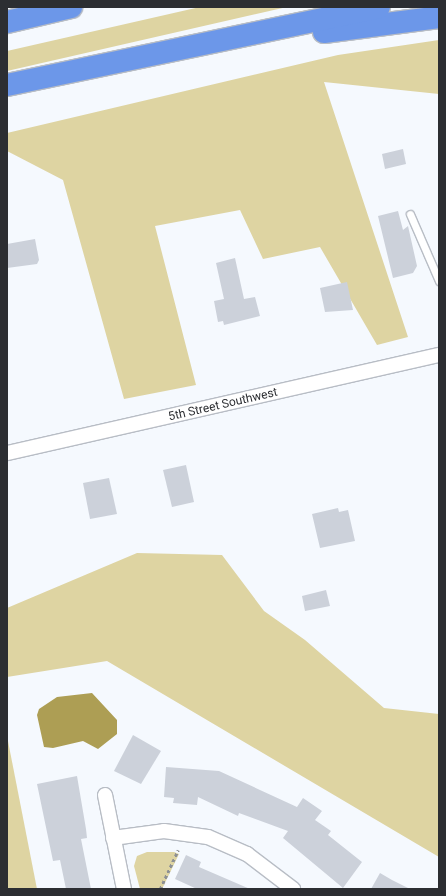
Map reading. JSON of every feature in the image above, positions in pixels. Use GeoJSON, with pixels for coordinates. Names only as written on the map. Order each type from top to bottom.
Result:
{"type":"FeatureCollection","features":[{"type":"Feature","properties":{"kind":"highway"},"geometry":{"type":"LineString","coordinates":[[7,22],[71,7]]}},
{"type":"Feature","properties":{"kind":"highway"},"geometry":{"type":"LineString","coordinates":[[7,85],[379,7]]}},
{"type":"Feature","properties":{"kind":"highway"},"geometry":{"type":"LineString","coordinates":[[160,52],[439,17]]}},
{"type":"Feature","properties":{"kind":"street","name":"5th Street Southwest"},"geometry":{"type":"LineString","coordinates":[[7,454],[439,355]]}},
{"type":"Feature","properties":{"kind":"street"},"geometry":{"type":"LineString","coordinates":[[105,795],[124,889]]}},
{"type":"Feature","properties":{"kind":"street"},"geometry":{"type":"LineString","coordinates":[[113,838],[164,831],[208,837],[247,854],[292,889]]}},
{"type":"Feature","properties":{"kind":"lane"},"geometry":{"type":"LineString","coordinates":[[410,214],[439,282]]}},
{"type":"Feature","properties":{"kind":"path"},"geometry":{"type":"LineString","coordinates":[[160,889],[178,850]]}},
{"type":"Feature","properties":{"kind":"shaded area"},"geometry":{"type":"Polygon","coordinates":[[[200,7],[287,7],[7,71],[7,51],[200,7]]]}},
{"type":"Feature","properties":{"kind":"shaded area"},"geometry":{"type":"Polygon","coordinates":[[[439,40],[439,94],[324,82],[408,337],[377,345],[320,247],[263,259],[240,210],[155,226],[196,385],[124,399],[63,180],[7,151],[7,133],[338,55],[439,40]]]}},
{"type":"Feature","properties":{"kind":"shaded area"},"geometry":{"type":"Polygon","coordinates":[[[137,553],[222,555],[264,611],[305,640],[384,708],[439,714],[439,857],[107,661],[7,677],[7,608],[137,553]]]}},
{"type":"Feature","properties":{"kind":"shaded area"},"geometry":{"type":"Polygon","coordinates":[[[92,693],[117,720],[117,734],[98,749],[83,741],[53,748],[44,747],[37,715],[39,709],[57,697],[92,693]]]}},
{"type":"Feature","properties":{"kind":"shaded area"},"geometry":{"type":"Polygon","coordinates":[[[7,736],[37,889],[7,889],[7,736]]]}},
{"type":"Feature","properties":{"kind":"shaded area"},"geometry":{"type":"Polygon","coordinates":[[[147,852],[174,852],[179,854],[162,889],[140,889],[134,866],[137,856],[147,852]]]}},
{"type":"Feature","properties":{"kind":"building"},"geometry":{"type":"Polygon","coordinates":[[[403,149],[406,164],[385,169],[382,154],[403,149]]]}},
{"type":"Feature","properties":{"kind":"building"},"geometry":{"type":"Polygon","coordinates":[[[398,211],[403,230],[408,226],[417,266],[413,273],[393,278],[378,216],[398,211]]]}},
{"type":"Feature","properties":{"kind":"building"},"geometry":{"type":"Polygon","coordinates":[[[35,239],[39,260],[37,264],[7,268],[7,244],[35,239]]]}},
{"type":"Feature","properties":{"kind":"building"},"geometry":{"type":"Polygon","coordinates":[[[235,258],[244,299],[255,297],[260,316],[224,325],[223,321],[218,322],[214,301],[224,299],[216,263],[235,258]]]}},
{"type":"Feature","properties":{"kind":"building"},"geometry":{"type":"Polygon","coordinates":[[[347,282],[353,310],[325,312],[320,288],[347,282]]]}},
{"type":"Feature","properties":{"kind":"building"},"geometry":{"type":"Polygon","coordinates":[[[186,465],[194,502],[172,507],[163,470],[186,465]]]}},
{"type":"Feature","properties":{"kind":"building"},"geometry":{"type":"Polygon","coordinates":[[[109,478],[117,514],[90,519],[83,483],[109,478]]]}},
{"type":"Feature","properties":{"kind":"building"},"geometry":{"type":"Polygon","coordinates":[[[338,508],[339,512],[348,510],[355,541],[320,548],[312,514],[338,508]]]}},
{"type":"Feature","properties":{"kind":"building"},"geometry":{"type":"Polygon","coordinates":[[[326,590],[330,606],[305,611],[302,596],[326,590]]]}},
{"type":"Feature","properties":{"kind":"building"},"geometry":{"type":"Polygon","coordinates":[[[133,735],[161,751],[141,784],[114,771],[133,735]]]}},
{"type":"Feature","properties":{"kind":"building"},"geometry":{"type":"Polygon","coordinates":[[[166,767],[219,771],[297,807],[303,798],[322,811],[315,820],[331,831],[328,835],[362,862],[343,888],[283,838],[288,831],[239,813],[238,816],[198,797],[197,805],[173,803],[174,798],[164,797],[166,767]]]}},
{"type":"Feature","properties":{"kind":"building"},"geometry":{"type":"Polygon","coordinates":[[[77,776],[87,838],[81,839],[91,889],[66,889],[60,860],[53,861],[37,784],[77,776]]]}},
{"type":"Feature","properties":{"kind":"building"},"geometry":{"type":"Polygon","coordinates":[[[186,855],[201,862],[199,867],[250,889],[197,889],[175,879],[186,855]]]}},
{"type":"Feature","properties":{"kind":"building"},"geometry":{"type":"Polygon","coordinates":[[[380,873],[392,880],[410,889],[371,889],[380,873]]]}}]}
